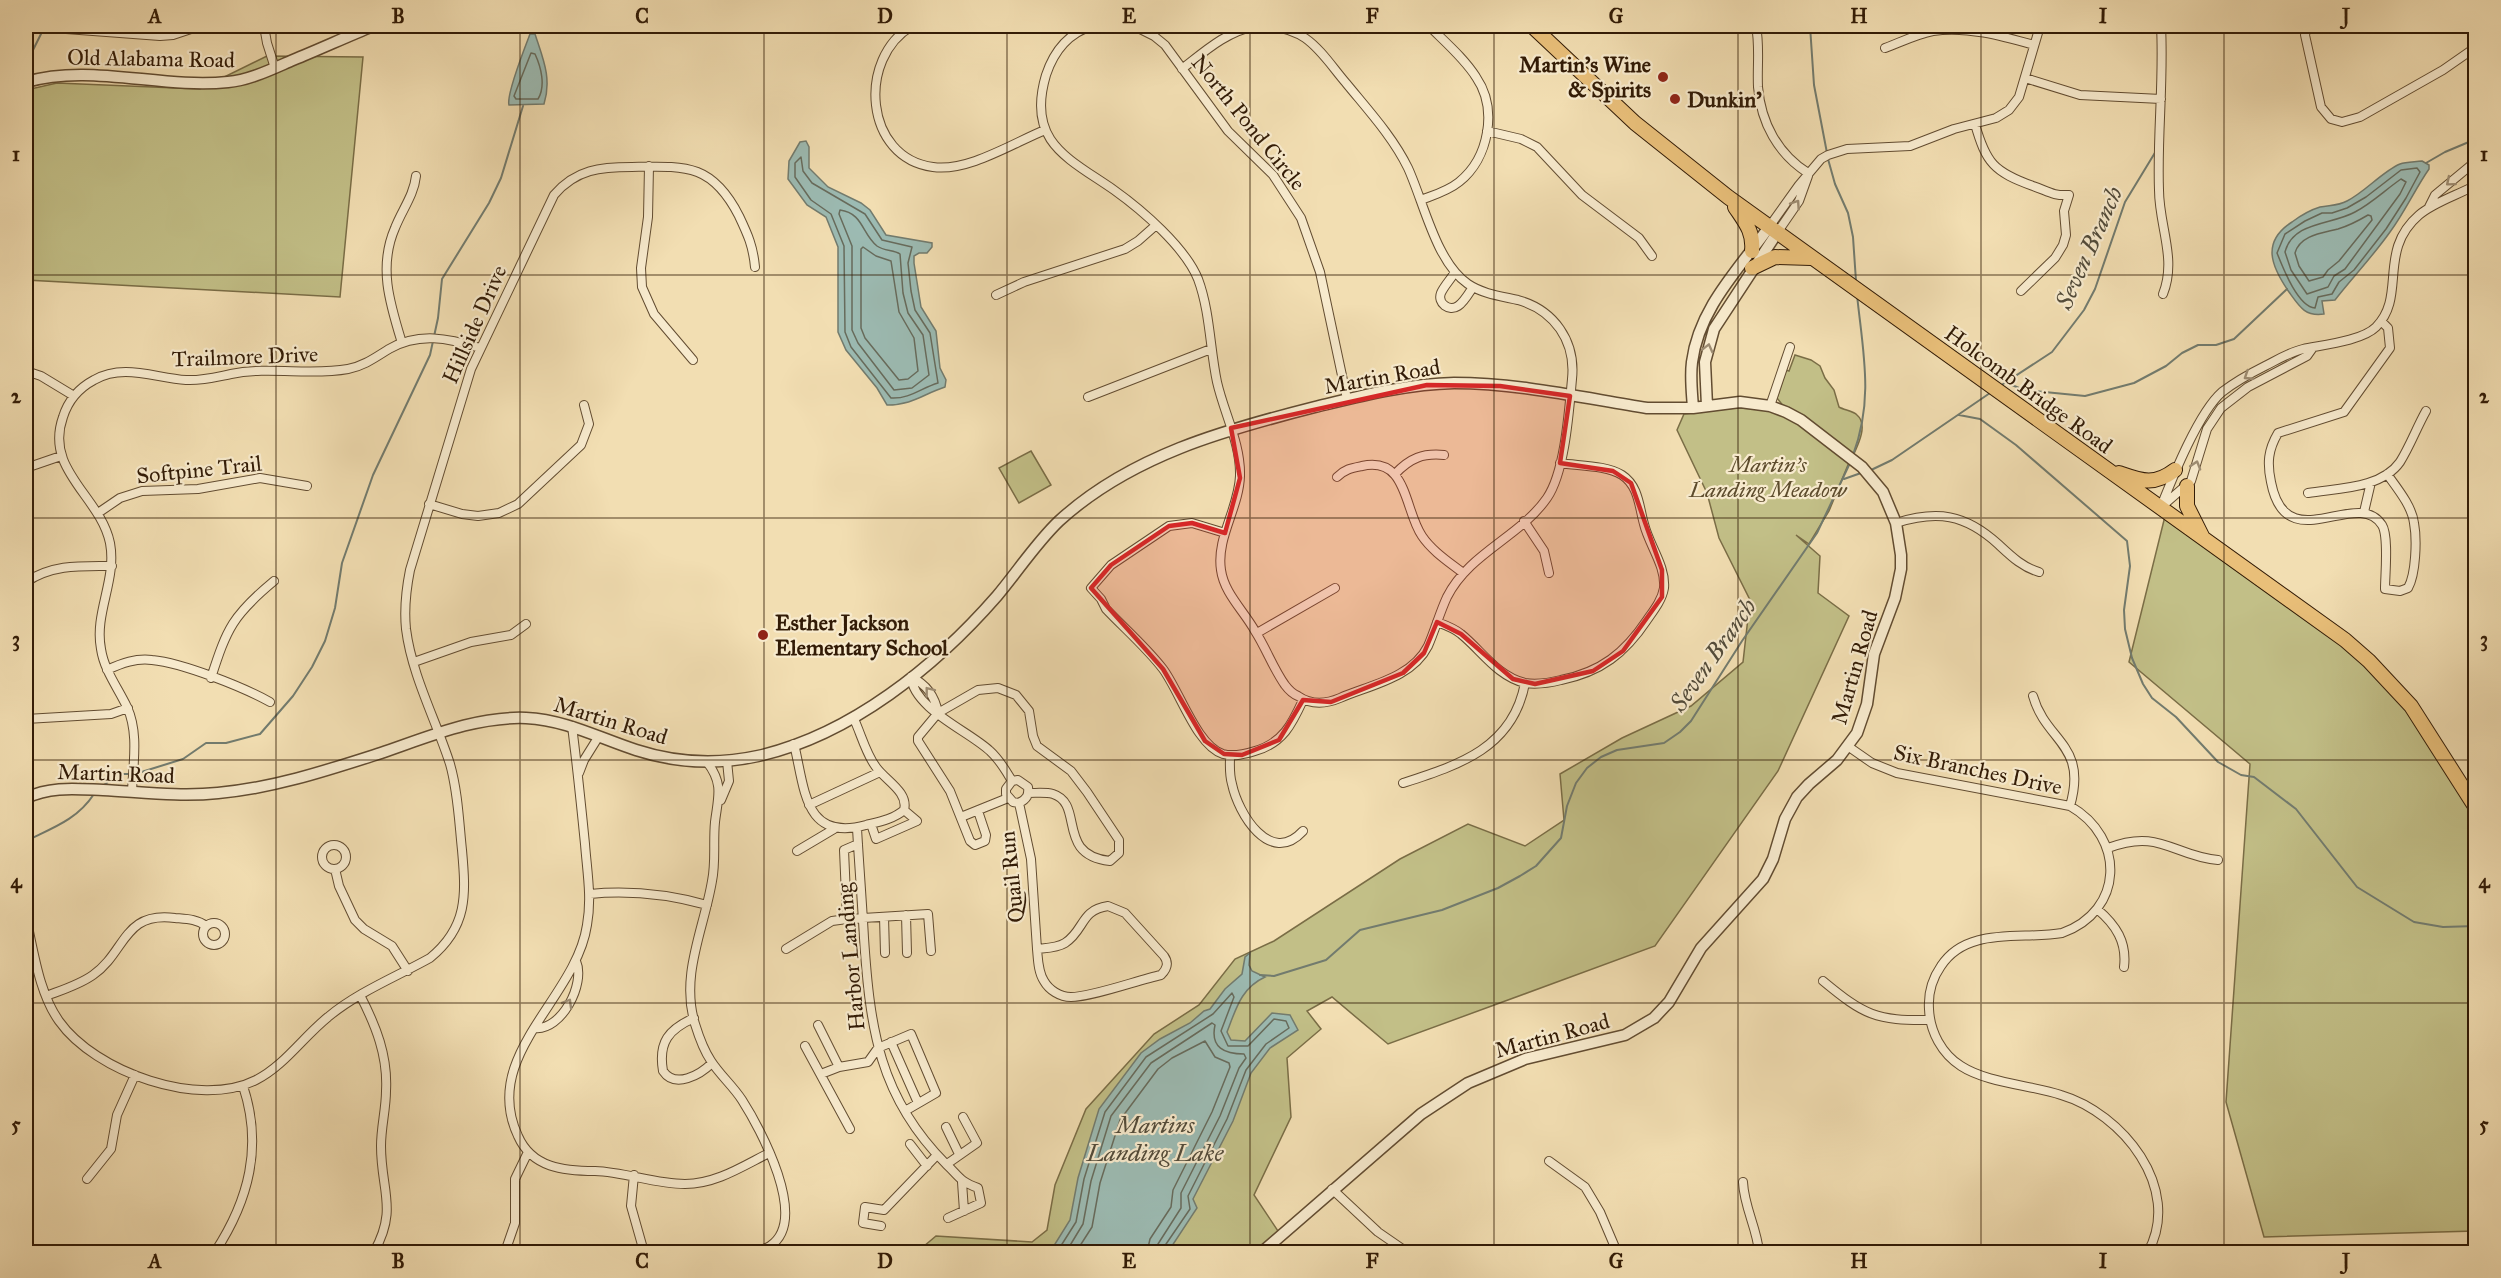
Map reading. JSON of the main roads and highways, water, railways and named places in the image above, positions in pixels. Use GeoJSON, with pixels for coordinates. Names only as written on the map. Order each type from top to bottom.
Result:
{"type":"FeatureCollection","features":[{"type":"Feature","properties":{"kind":"main road","name":"Holcomb Bridge Road"},"geometry":{"type":"LineString","coordinates":[[1532,26],[1635,123],[1728,197],[2345,640],[2377,668],[2411,706],[2428,729],[2475,808]]}},
{"type":"Feature","properties":{"kind":"main road"},"geometry":{"type":"LineString","coordinates":[[1728,197],[1750,231],[1753,240],[1752,251]]}},
{"type":"Feature","properties":{"kind":"main road"},"geometry":{"type":"LineString","coordinates":[[1752,268],[1775,257],[1812,258]]}},
{"type":"Feature","properties":{"kind":"main road"},"geometry":{"type":"LineString","coordinates":[[2104,469],[2142,482],[2166,477],[2175,470]]}},
{"type":"Feature","properties":{"kind":"main road"},"geometry":{"type":"LineString","coordinates":[[2187,486],[2188,508],[2204,540]]}},
{"type":"Feature","properties":{"kind":"water"},"geometry":{"type":"Polygon","coordinates":[[[530,34],[535,34],[546,69],[547,86],[544,104],[509,105],[513,82],[530,34]]]}},
{"type":"Feature","properties":{"kind":"water"},"geometry":{"type":"Polygon","coordinates":[[[806,141],[809,147],[809,168],[828,187],[861,203],[870,210],[886,235],[932,243],[927,253],[914,256],[914,263],[921,307],[936,331],[940,368],[946,380],[945,387],[911,401],[887,405],[877,388],[846,350],[838,332],[838,247],[826,217],[807,205],[788,179],[789,161],[800,142],[806,141]]]}},
{"type":"Feature","properties":{"kind":"water"},"geometry":{"type":"Polygon","coordinates":[[[2422,161],[2429,165],[2429,169],[2377,250],[2335,300],[2322,301],[2324,314],[2312,314],[2303,309],[2283,282],[2274,264],[2273,246],[2282,230],[2313,210],[2347,201],[2400,164],[2422,161]]]}},
{"type":"Feature","properties":{"kind":"water","name":"Martins Landing Lake"},"geometry":{"type":"Polygon","coordinates":[[[1250,953],[1249,965],[1252,971],[1265,977],[1250,987],[1240,1000],[1227,1032],[1231,1040],[1245,1041],[1272,1013],[1290,1015],[1298,1030],[1270,1048],[1251,1073],[1233,1121],[1193,1199],[1197,1208],[1168,1252],[1050,1252],[1070,1220],[1078,1178],[1099,1109],[1141,1053],[1210,1009],[1225,989],[1242,974],[1245,957],[1250,953]]]}},
{"type":"Feature","properties":{"kind":"waterway"},"geometry":{"type":"LineString","coordinates":[[1810,26],[1814,85],[1827,153]]}},
{"type":"Feature","properties":{"kind":"waterway"},"geometry":{"type":"LineString","coordinates":[[26,64],[41,34]]}},
{"type":"Feature","properties":{"kind":"waterway"},"geometry":{"type":"LineString","coordinates":[[135,774],[183,759],[206,743],[226,743],[260,734],[293,696],[312,667],[325,641],[335,608],[342,563],[373,475],[430,355],[438,318],[442,279],[489,203],[501,178],[523,106]]}},
{"type":"Feature","properties":{"kind":"waterway"},"geometry":{"type":"LineString","coordinates":[[2426,163],[2476,139]]}},
{"type":"Feature","properties":{"kind":"waterway","name":"Seven Branch"},"geometry":{"type":"LineString","coordinates":[[2000,386],[2052,352],[2084,310],[2095,289],[2125,202],[2156,151]]}},
{"type":"Feature","properties":{"kind":"waterway"},"geometry":{"type":"LineString","coordinates":[[1828,159],[1835,184],[1848,213],[1853,237],[1856,281]]}},
{"type":"Feature","properties":{"kind":"waterway"},"geometry":{"type":"LineString","coordinates":[[2007,383],[2024,390],[2085,396],[2134,383],[2198,345],[2216,345],[2234,339],[2287,289]]}},
{"type":"Feature","properties":{"kind":"waterway"},"geometry":{"type":"LineString","coordinates":[[1853,455],[1863,415],[1865,395],[1864,356],[1857,295]]}},
{"type":"Feature","properties":{"kind":"waterway","name":"Seven Branch"},"geometry":{"type":"LineString","coordinates":[[1869,471],[1892,460],[1990,393]]}},
{"type":"Feature","properties":{"kind":"waterway"},"geometry":{"type":"LineString","coordinates":[[1959,415],[1980,419],[2016,445],[2127,541],[2130,566],[2124,610],[2125,629],[2132,658],[2152,698],[2176,717],[2218,762],[2241,775],[2254,777],[2296,809],[2357,887],[2414,922],[2443,927],[2476,926]]}},
{"type":"Feature","properties":{"kind":"waterway","name":"Seven Branch"},"geometry":{"type":"LineString","coordinates":[[1260,975],[1274,976],[1326,960],[1360,930],[1442,910],[1498,888],[1536,866],[1561,838],[1567,806],[1576,783],[1587,768],[1601,757],[1617,750],[1664,743],[1691,721],[1742,641],[1817,533],[1850,463]]}},
{"type":"Feature","properties":{"kind":"waterway","name":"Seven Branch"},"geometry":{"type":"LineString","coordinates":[[1844,479],[1861,473]]}},
{"type":"Feature","properties":{"kind":"waterway"},"geometry":{"type":"LineString","coordinates":[[102,786],[121,774],[129,774]]}},
{"type":"Feature","properties":{"kind":"waterway"},"geometry":{"type":"LineString","coordinates":[[26,841],[72,817],[94,794]]}},
{"type":"Feature","properties":{"kind":"place","name":"Martin's Wine & Spirits"},"geometry":{"type":"Point","coordinates":[1663,77]}},
{"type":"Feature","properties":{"kind":"place","name":"Dunkin'"},"geometry":{"type":"Point","coordinates":[1675,99]}},
{"type":"Feature","properties":{"kind":"place","name":"Esther Jackson Elementary School"},"geometry":{"type":"Point","coordinates":[763,635]}},
{"type":"Feature","properties":{"kind":"park label","name":"Martin's Landing Meadow"},"geometry":{"type":"Point","coordinates":[1768,476]}}]}
